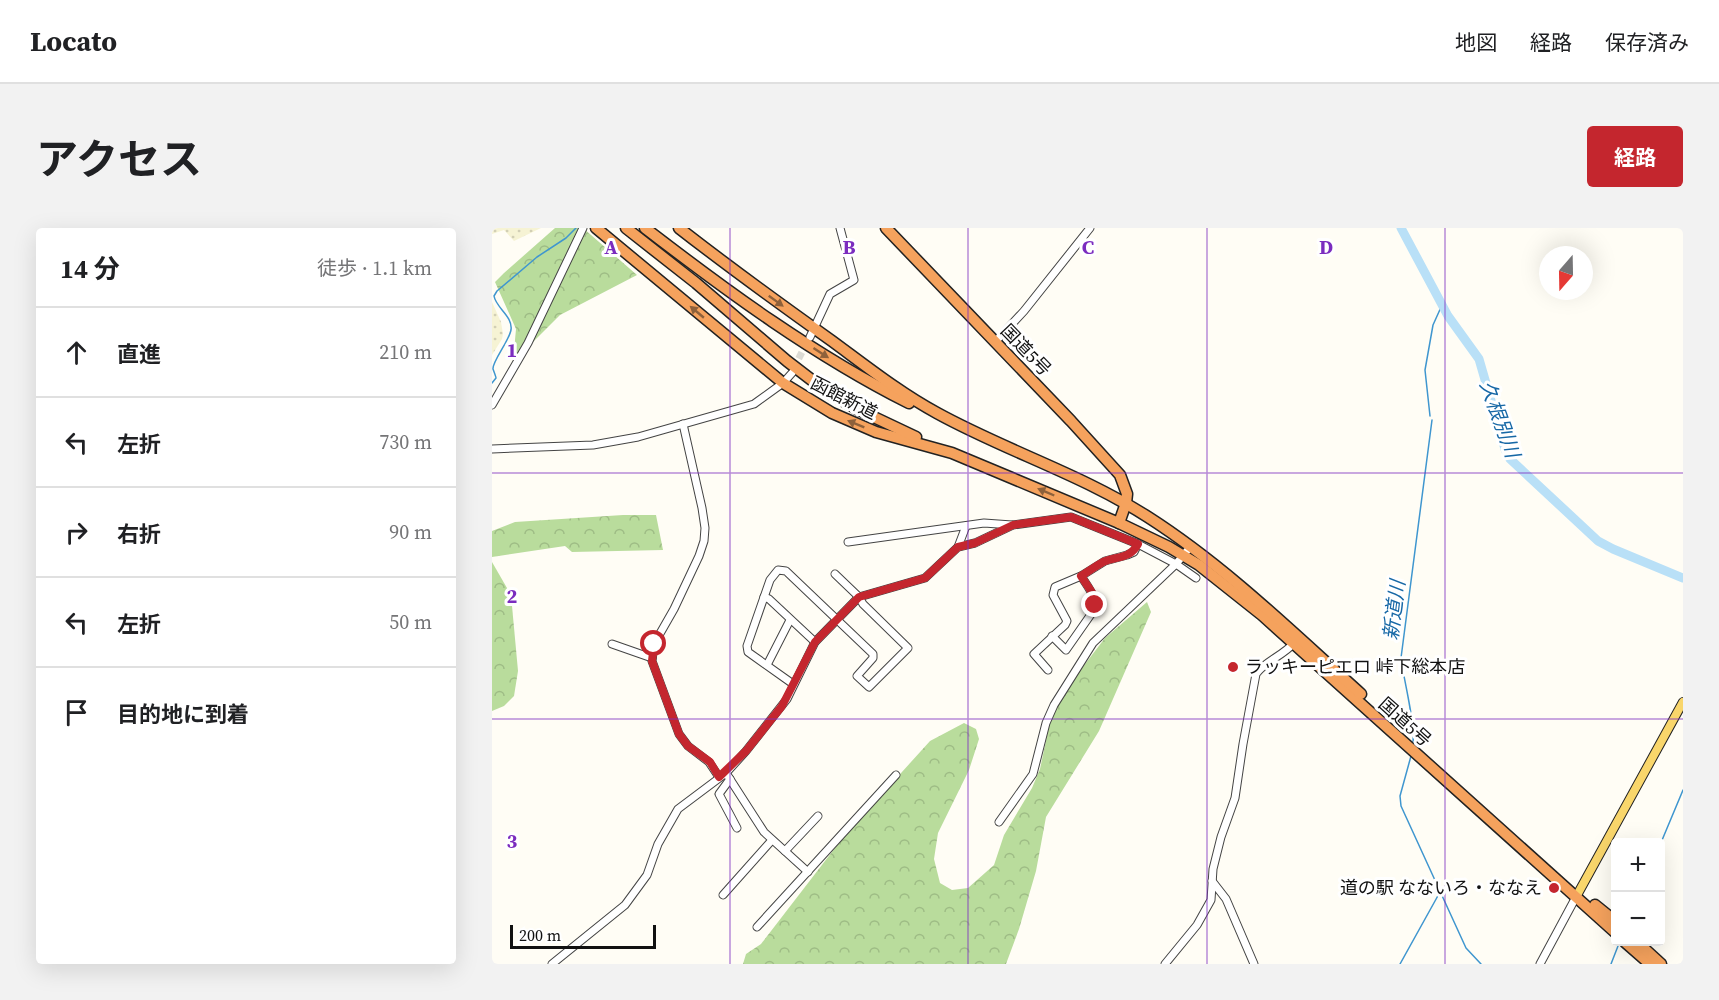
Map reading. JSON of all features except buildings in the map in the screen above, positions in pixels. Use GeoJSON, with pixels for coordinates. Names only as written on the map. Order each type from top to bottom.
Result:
{"type":"FeatureCollection","features":[{"type":"Feature","properties":{"kind":"highway","name":"函館新道"},"geometry":{"type":"LineString","coordinates":[[596,228],[783,383],[817,405],[886,435],[952,453],[1119,523]]}},
{"type":"Feature","properties":{"kind":"highway"},"geometry":{"type":"LineString","coordinates":[[626,228],[696,282],[766,344],[826,391],[859,410],[952,453]]}},
{"type":"Feature","properties":{"kind":"highway"},"geometry":{"type":"LineString","coordinates":[[645,228],[766,317],[849,370],[910,404],[977,434]]}},
{"type":"Feature","properties":{"kind":"highway","name":"函館新道"},"geometry":{"type":"LineString","coordinates":[[679,228],[812,333],[920,403],[977,434],[1054,466],[1126,503]]}},
{"type":"Feature","properties":{"kind":"highway","name":"国道5号"},"geometry":{"type":"LineString","coordinates":[[886,228],[1120,475],[1125,485],[1126,503],[1191,546],[1237,584],[1296,641],[1418,751],[1578,893],[1611,918]]}},
{"type":"Feature","properties":{"kind":"highway"},"geometry":{"type":"LineString","coordinates":[[1119,523],[1126,503]]}},
{"type":"Feature","properties":{"kind":"highway","name":"国道5号"},"geometry":{"type":"LineString","coordinates":[[1119,523],[1230,588],[1296,641]]}},
{"type":"Feature","properties":{"kind":"highway","name":"国道5号"},"geometry":{"type":"LineString","coordinates":[[1578,893],[1611,928]]}},
{"type":"Feature","properties":{"kind":"highway"},"geometry":{"type":"LineString","coordinates":[[1630,946],[1650,964]]}},
{"type":"Feature","properties":{"kind":"highway"},"geometry":{"type":"LineString","coordinates":[[1641,946],[1661,964]]}},
{"type":"Feature","properties":{"kind":"main road"},"geometry":{"type":"LineString","coordinates":[[1578,893],[1683,702]]}},
{"type":"Feature","properties":{"kind":"street"},"geometry":{"type":"LineString","coordinates":[[492,405],[528,343],[583,228]]}},
{"type":"Feature","properties":{"kind":"street"},"geometry":{"type":"LineString","coordinates":[[812,333],[830,294],[854,280],[840,228]]}},
{"type":"Feature","properties":{"kind":"street"},"geometry":{"type":"LineString","coordinates":[[995,342],[1024,311],[1090,228]]}},
{"type":"Feature","properties":{"kind":"street"},"geometry":{"type":"LineString","coordinates":[[492,449],[611,443],[754,404],[783,383],[792,373]]}},
{"type":"Feature","properties":{"kind":"street"},"geometry":{"type":"LineString","coordinates":[[683,424],[702,508],[704,541],[674,609],[654,644],[652,658],[679,734],[688,746],[725,776],[764,832],[808,872]]}},
{"type":"Feature","properties":{"kind":"street"},"geometry":{"type":"LineString","coordinates":[[1071,517],[1075,504]]}},
{"type":"Feature","properties":{"kind":"street"},"geometry":{"type":"LineString","coordinates":[[958,547],[975,543],[1013,525],[1071,517],[1179,560],[1196,578]]}},
{"type":"Feature","properties":{"kind":"street"},"geometry":{"type":"LineString","coordinates":[[848,542],[966,526],[1002,523],[1013,525]]}},
{"type":"Feature","properties":{"kind":"street"},"geometry":{"type":"LineString","coordinates":[[552,964],[625,905],[647,875],[658,844],[678,809],[725,776],[746,751],[782,706],[815,642],[836,618],[859,597],[925,578],[958,547],[966,526]]}},
{"type":"Feature","properties":{"kind":"street"},"geometry":{"type":"LineString","coordinates":[[1048,669],[1034,654],[1067,621],[1053,595],[1055,587],[1081,576],[1105,561],[1134,552],[1138,544]]}},
{"type":"Feature","properties":{"kind":"street"},"geometry":{"type":"LineString","coordinates":[[999,822],[1033,774],[1046,723],[1054,705],[1093,643],[1191,546]]}},
{"type":"Feature","properties":{"kind":"street"},"geometry":{"type":"LineString","coordinates":[[793,684],[748,652],[747,646],[774,573],[782,569],[873,654],[873,658],[857,676],[869,687],[908,648],[835,574]]}},
{"type":"Feature","properties":{"kind":"street"},"geometry":{"type":"LineString","coordinates":[[1052,636],[1066,650],[1094,610],[1093,594],[1081,576]]}},
{"type":"Feature","properties":{"kind":"street"},"geometry":{"type":"LineString","coordinates":[[764,597],[769,599],[815,642]]}},
{"type":"Feature","properties":{"kind":"street"},"geometry":{"type":"LineString","coordinates":[[767,665],[790,620]]}},
{"type":"Feature","properties":{"kind":"street"},"geometry":{"type":"LineString","coordinates":[[1166,964],[1206,912],[1211,900],[1216,853],[1235,798],[1256,674],[1260,668],[1287,652],[1296,641]]}},
{"type":"Feature","properties":{"kind":"street"},"geometry":{"type":"LineString","coordinates":[[612,644],[652,658]]}},
{"type":"Feature","properties":{"kind":"street"},"geometry":{"type":"LineString","coordinates":[[725,776],[719,794],[737,828]]}},
{"type":"Feature","properties":{"kind":"street"},"geometry":{"type":"LineString","coordinates":[[758,927],[896,776]]}},
{"type":"Feature","properties":{"kind":"street"},"geometry":{"type":"LineString","coordinates":[[785,851],[818,816]]}},
{"type":"Feature","properties":{"kind":"street"},"geometry":{"type":"LineString","coordinates":[[723,895],[772,840]]}},
{"type":"Feature","properties":{"kind":"street"},"geometry":{"type":"LineString","coordinates":[[1212,881],[1226,900],[1254,964]]}},
{"type":"Feature","properties":{"kind":"street"},"geometry":{"type":"LineString","coordinates":[[1540,964],[1578,893]]}},
{"type":"Feature","properties":{"kind":"shaded area"},"geometry":{"type":"Polygon","coordinates":[[[492,228],[541,228],[514,241],[504,230],[492,234],[492,228]]]}},
{"type":"Feature","properties":{"kind":"shaded area"},"geometry":{"type":"Polygon","coordinates":[[[492,302],[501,322],[503,334],[492,355],[492,302]]]}},
{"type":"Feature","properties":{"kind":"green space"},"geometry":{"type":"Polygon","coordinates":[[[555,228],[583,228],[637,275],[560,315],[513,362],[516,329],[495,282],[555,228]]]}},
{"type":"Feature","properties":{"kind":"green space"},"geometry":{"type":"Polygon","coordinates":[[[656,515],[663,550],[572,552],[565,546],[492,557],[492,531],[515,522],[656,515]]]}},
{"type":"Feature","properties":{"kind":"green space"},"geometry":{"type":"Polygon","coordinates":[[[492,562],[511,595],[518,671],[514,696],[504,706],[492,711],[492,562]]]}},
{"type":"Feature","properties":{"kind":"green space"},"geometry":{"type":"Polygon","coordinates":[[[1147,602],[1151,612],[1099,731],[1046,817],[1036,871],[1006,964],[743,964],[746,954],[761,944],[845,835],[930,741],[964,723],[976,729],[979,739],[969,770],[938,833],[934,859],[940,883],[952,890],[968,888],[994,865],[1004,835],[1032,788],[1040,769],[1051,717],[1062,694],[1105,638],[1147,602]]]}},
{"type":"Feature","properties":{"kind":"waterway"},"geometry":{"type":"LineString","coordinates":[[492,383],[496,378],[493,366],[511,330],[509,320],[494,296],[537,257],[566,238],[576,228]]}},
{"type":"Feature","properties":{"kind":"waterway","name":"久根別川"},"geometry":{"type":"LineString","coordinates":[[1401,228],[1448,316],[1479,359],[1505,449],[1510,459],[1598,541],[1683,578]]}},
{"type":"Feature","properties":{"kind":"waterway","name":"新道川"},"geometry":{"type":"LineString","coordinates":[[1430,416],[1425,370],[1433,325],[1442,305]]}},
{"type":"Feature","properties":{"kind":"waterway","name":"新道川"},"geometry":{"type":"LineString","coordinates":[[1413,743],[1411,713],[1401,658],[1432,420]]}},
{"type":"Feature","properties":{"kind":"waterway","name":"新道川"},"geometry":{"type":"LineString","coordinates":[[1411,756],[1400,796],[1401,806],[1466,948],[1481,964]]}},
{"type":"Feature","properties":{"kind":"waterway"},"geometry":{"type":"LineString","coordinates":[[1663,838],[1683,790]]}},
{"type":"Feature","properties":{"kind":"waterway","name":"新道川"},"geometry":{"type":"LineString","coordinates":[[1400,964],[1440,892]]}},
{"type":"Feature","properties":{"kind":"waterway"},"geometry":{"type":"LineString","coordinates":[[1611,964],[1618,946]]}},
{"type":"Feature","properties":{"kind":"tunnel"},"geometry":{"type":"LineString","coordinates":[[794,368],[808,340]]}},
{"type":"Feature","properties":{"kind":"place","name":"ラッキーピエロ 峠下総本店"},"geometry":{"type":"Point","coordinates":[1233,667]}},
{"type":"Feature","properties":{"kind":"place","name":"道の駅 なないろ・ななえ"},"geometry":{"type":"Point","coordinates":[1554,888]}},
{"type":"Feature","properties":{"kind":"route"},"geometry":{"type":"LineString","coordinates":[[654,644],[652,661],[679,734],[688,746],[710,762],[719,777],[746,751],[782,706],[815,642],[836,618],[859,597],[925,578],[958,547],[975,543],[1013,525],[1071,517],[1138,544],[1134,552],[1105,561],[1081,576],[1093,594],[1095,605]]}}]}
